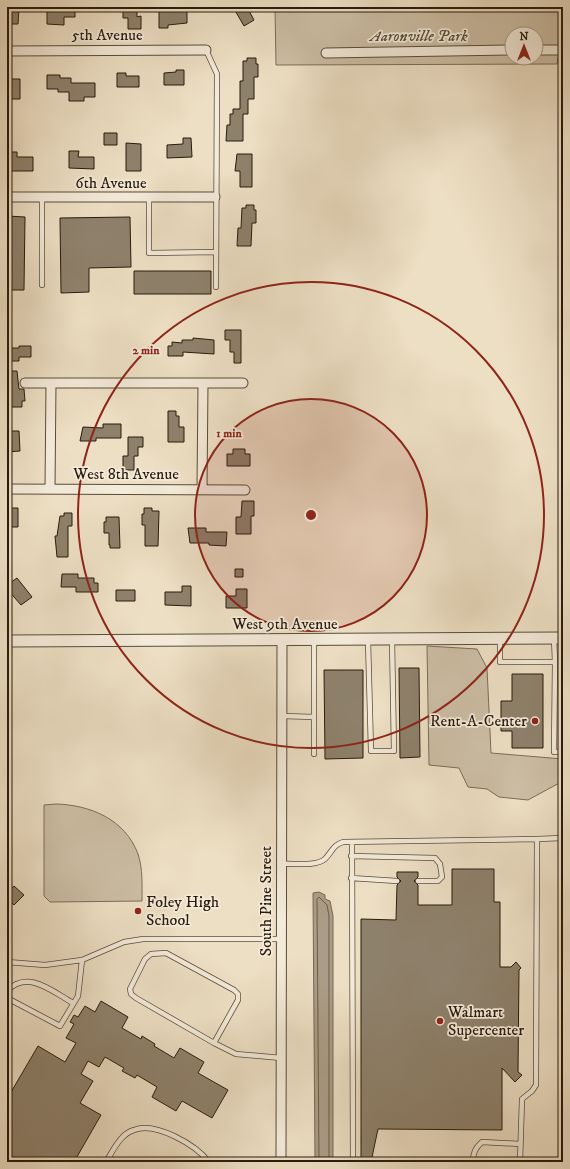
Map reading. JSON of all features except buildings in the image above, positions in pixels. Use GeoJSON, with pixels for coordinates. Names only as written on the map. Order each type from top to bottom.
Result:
{"type":"FeatureCollection","features":[{"type":"Feature","properties":{"kind":"street","name":"5th Avenue"},"geometry":{"type":"LineString","coordinates":[[7,51],[206,50]]}},
{"type":"Feature","properties":{"kind":"street"},"geometry":{"type":"LineString","coordinates":[[326,53],[504,50]]}},
{"type":"Feature","properties":{"kind":"street"},"geometry":{"type":"LineString","coordinates":[[544,50],[563,50]]}},
{"type":"Feature","properties":{"kind":"street","name":"6th Avenue"},"geometry":{"type":"LineString","coordinates":[[7,198],[215,197]]}},
{"type":"Feature","properties":{"kind":"street"},"geometry":{"type":"LineString","coordinates":[[25,383],[242,383]]}},
{"type":"Feature","properties":{"kind":"street"},"geometry":{"type":"LineString","coordinates":[[202,489],[203,383]]}},
{"type":"Feature","properties":{"kind":"street"},"geometry":{"type":"LineString","coordinates":[[50,489],[51,384]]}},
{"type":"Feature","properties":{"kind":"street","name":"West 8th Avenue"},"geometry":{"type":"LineString","coordinates":[[7,489],[245,490]]}},
{"type":"Feature","properties":{"kind":"street","name":"West 9th Avenue"},"geometry":{"type":"LineString","coordinates":[[7,641],[558,638]]}},
{"type":"Feature","properties":{"kind":"street","name":"South Pine Street"},"geometry":{"type":"LineString","coordinates":[[281,1162],[282,640]]}},
{"type":"Feature","properties":{"kind":"lane"},"geometry":{"type":"LineString","coordinates":[[206,50],[216,74],[216,287]]}},
{"type":"Feature","properties":{"kind":"lane"},"geometry":{"type":"LineString","coordinates":[[42,198],[42,285]]}},
{"type":"Feature","properties":{"kind":"lane"},"geometry":{"type":"LineString","coordinates":[[149,198],[149,252],[216,252]]}},
{"type":"Feature","properties":{"kind":"lane"},"geometry":{"type":"LineString","coordinates":[[500,638],[500,662],[555,662]]}},
{"type":"Feature","properties":{"kind":"lane"},"geometry":{"type":"LineString","coordinates":[[558,638],[555,662],[554,752],[563,752]]}},
{"type":"Feature","properties":{"kind":"lane"},"geometry":{"type":"LineString","coordinates":[[314,639],[314,754]]}},
{"type":"Feature","properties":{"kind":"lane"},"geometry":{"type":"LineString","coordinates":[[368,640],[371,751],[394,752],[392,639]]}},
{"type":"Feature","properties":{"kind":"lane"},"geometry":{"type":"LineString","coordinates":[[282,716],[314,717]]}},
{"type":"Feature","properties":{"kind":"lane"},"geometry":{"type":"LineString","coordinates":[[281,864],[317,863],[324,859],[336,845],[352,842],[563,838]]}},
{"type":"Feature","properties":{"kind":"lane"},"geometry":{"type":"LineString","coordinates":[[520,1162],[522,1099],[532,1091],[536,1085],[537,839]]}},
{"type":"Feature","properties":{"kind":"lane"},"geometry":{"type":"LineString","coordinates":[[352,842],[353,1162]]}},
{"type":"Feature","properties":{"kind":"lane"},"geometry":{"type":"LineString","coordinates":[[351,856],[435,858],[440,864],[442,877],[438,881],[418,881]]}},
{"type":"Feature","properties":{"kind":"lane"},"geometry":{"type":"LineString","coordinates":[[351,878],[397,881]]}},
{"type":"Feature","properties":{"kind":"lane"},"geometry":{"type":"LineString","coordinates":[[7,962],[45,965],[82,960],[124,942],[143,939],[281,938]]}},
{"type":"Feature","properties":{"kind":"lane"},"geometry":{"type":"LineString","coordinates":[[214,1043],[238,1000],[238,994],[234,990],[166,953],[151,954],[146,959],[130,989],[131,994],[214,1043],[236,1054],[281,1058]]}},
{"type":"Feature","properties":{"kind":"lane"},"geometry":{"type":"LineString","coordinates":[[7,998],[60,1026],[78,996],[82,960]]}},
{"type":"Feature","properties":{"kind":"lane"},"geometry":{"type":"LineString","coordinates":[[7,991],[14,984],[24,981],[38,983],[74,1003]]}},
{"type":"Feature","properties":{"kind":"lane"},"geometry":{"type":"LineString","coordinates":[[106,1162],[123,1138],[133,1130],[147,1128],[188,1143],[197,1149],[209,1162]]}},
{"type":"Feature","properties":{"kind":"lane"},"geometry":{"type":"LineString","coordinates":[[473,1162],[473,1155],[476,1147],[482,1142],[520,1144]]}},
{"type":"Feature","properties":{"kind":"green space","name":"Aaronville Park"},"geometry":{"type":"Polygon","coordinates":[[[275,7],[563,7],[563,29],[557,64],[544,64],[544,26],[504,26],[504,64],[276,65],[275,7]]]}},
{"type":"Feature","properties":{"kind":"green space"},"geometry":{"type":"Polygon","coordinates":[[[427,646],[477,649],[487,668],[491,753],[563,759],[563,781],[528,800],[499,797],[487,789],[468,787],[459,768],[429,765],[427,646]]]}},
{"type":"Feature","properties":{"kind":"green space"},"geometry":{"type":"Polygon","coordinates":[[[56,804],[81,807],[93,811],[105,816],[124,832],[132,842],[140,860],[142,901],[50,902],[44,896],[44,805],[56,804]]]}},
{"type":"Feature","properties":{"kind":"green space"},"geometry":{"type":"Polygon","coordinates":[[[7,805],[11,831],[7,883],[7,805]]]}},
{"type":"Feature","properties":{"kind":"water"},"geometry":{"type":"Polygon","coordinates":[[[319,892],[325,895],[325,899],[330,901],[333,916],[333,1162],[315,1162],[313,893],[319,892]]]}},
{"type":"Feature","properties":{"kind":"place","name":"Rent-A-Center"},"geometry":{"type":"Point","coordinates":[535,721]}},
{"type":"Feature","properties":{"kind":"place","name":"Foley High School"},"geometry":{"type":"Point","coordinates":[138,911]}},
{"type":"Feature","properties":{"kind":"place","name":"Walmart Supercenter"},"geometry":{"type":"Point","coordinates":[440,1021]}}]}
